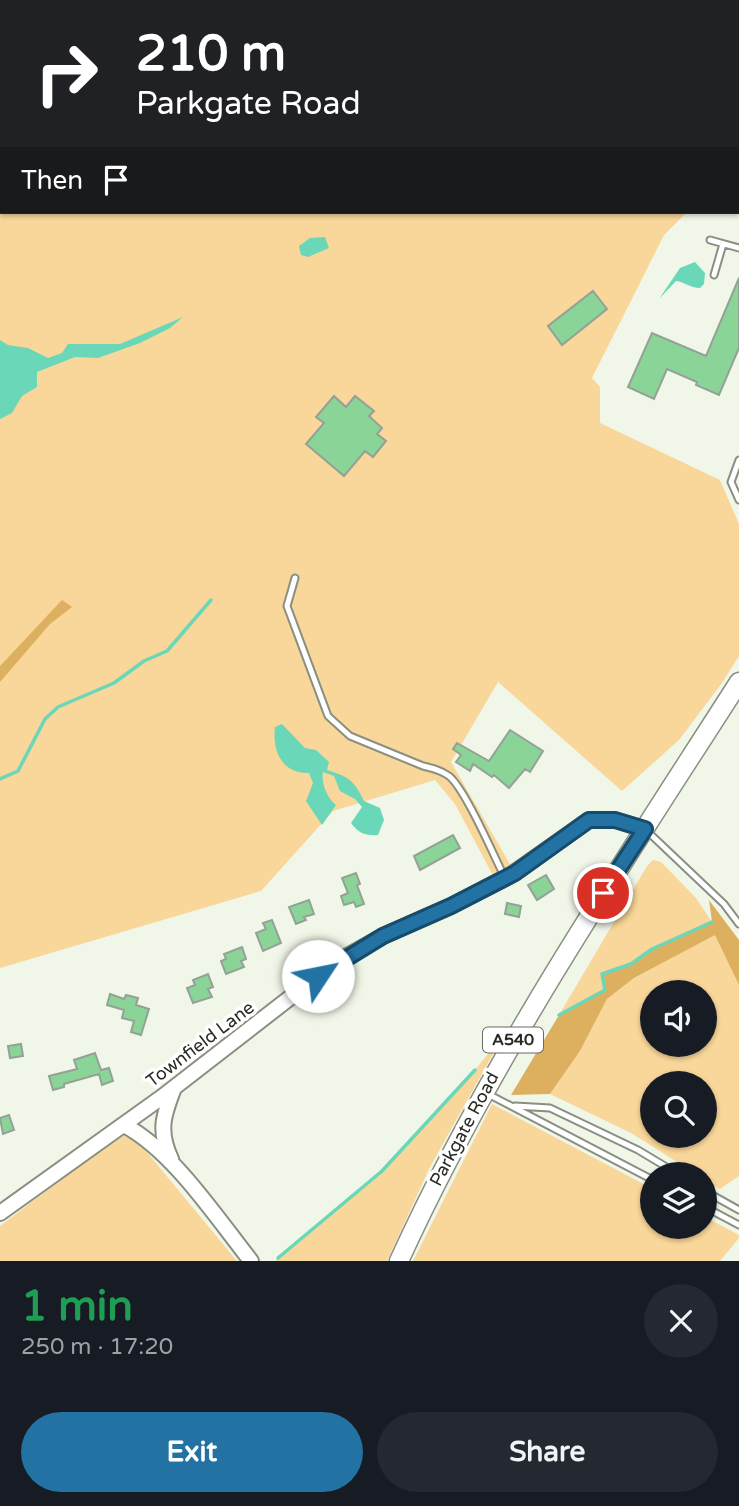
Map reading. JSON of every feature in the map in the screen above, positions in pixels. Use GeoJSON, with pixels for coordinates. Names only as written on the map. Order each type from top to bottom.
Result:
{"type":"FeatureCollection","features":[{"type":"Feature","properties":{"kind":"main road","name":"Parkgate Road"},"geometry":{"type":"LineString","coordinates":[[399,1261],[483,1091],[589,914],[739,682]]}},
{"type":"Feature","properties":{"kind":"street","name":"Townfield Lane"},"geometry":{"type":"LineString","coordinates":[[0,1213],[124,1125],[349,955],[383,936],[505,879],[589,820],[615,820],[645,829]]}},
{"type":"Feature","properties":{"kind":"street"},"geometry":{"type":"LineString","coordinates":[[174,1088],[164,1113],[162,1133],[175,1167]]}},
{"type":"Feature","properties":{"kind":"street"},"geometry":{"type":"LineString","coordinates":[[124,1125],[150,1142],[175,1167],[251,1261]]}},
{"type":"Feature","properties":{"kind":"lane"},"geometry":{"type":"LineString","coordinates":[[710,240],[739,248]]}},
{"type":"Feature","properties":{"kind":"lane"},"geometry":{"type":"LineString","coordinates":[[714,275],[723,244]]}},
{"type":"Feature","properties":{"kind":"lane"},"geometry":{"type":"LineString","coordinates":[[739,460],[731,482],[739,500]]}},
{"type":"Feature","properties":{"kind":"lane"},"geometry":{"type":"LineString","coordinates":[[295,578],[287,606],[328,716],[350,736],[449,776],[480,828],[505,879]]}},
{"type":"Feature","properties":{"kind":"lane","name":"Townfield Lane"},"geometry":{"type":"LineString","coordinates":[[645,829],[724,904],[738,922]]}},
{"type":"Feature","properties":{"kind":"lane"},"geometry":{"type":"LineString","coordinates":[[483,1091],[640,1173]]}},
{"type":"Feature","properties":{"kind":"lane"},"geometry":{"type":"LineString","coordinates":[[512,1106],[550,1108],[658,1162]]}},
{"type":"Feature","properties":{"kind":"lane"},"geometry":{"type":"LineString","coordinates":[[717,1198],[739,1210]]}},
{"type":"Feature","properties":{"kind":"lane"},"geometry":{"type":"LineString","coordinates":[[717,1214],[739,1225]]}},
{"type":"Feature","properties":{"kind":"shaded area"},"geometry":{"type":"Polygon","coordinates":[[[0,214],[685,214],[664,235],[592,378],[600,387],[600,423],[720,480],[739,524],[739,656],[679,740],[622,791],[498,682],[451,762],[515,873],[497,883],[455,804],[435,780],[333,811],[261,891],[0,968],[0,214]]]}},
{"type":"Feature","properties":{"kind":"shaded area"},"geometry":{"type":"Polygon","coordinates":[[[325,237],[329,248],[308,257],[301,255],[299,246],[310,238],[325,237]]]}},
{"type":"Feature","properties":{"kind":"shaded area"},"geometry":{"type":"Polygon","coordinates":[[[695,262],[705,273],[704,284],[696,288],[676,281],[659,299],[680,268],[695,262]]]}},
{"type":"Feature","properties":{"kind":"shaded area"},"geometry":{"type":"Polygon","coordinates":[[[183,317],[170,328],[140,343],[98,358],[75,357],[37,372],[37,387],[22,396],[12,413],[0,419],[0,340],[8,345],[28,348],[48,358],[62,353],[68,344],[120,344],[183,317]]]}},
{"type":"Feature","properties":{"kind":"shaded area"},"geometry":{"type":"Polygon","coordinates":[[[62,600],[72,607],[50,624],[0,682],[0,666],[62,600]]]}},
{"type":"Feature","properties":{"kind":"shaded area"},"geometry":{"type":"Polygon","coordinates":[[[282,724],[305,748],[316,750],[329,762],[327,770],[350,780],[364,801],[380,808],[384,820],[378,835],[370,835],[356,829],[351,823],[362,807],[355,799],[340,791],[334,776],[323,772],[325,790],[336,805],[322,825],[306,801],[313,783],[309,773],[292,770],[277,752],[275,727],[282,724]]]}},
{"type":"Feature","properties":{"kind":"shaded area"},"geometry":{"type":"Polygon","coordinates":[[[653,860],[661,862],[696,898],[712,922],[652,949],[631,964],[603,974],[605,990],[559,1015],[647,866],[653,860]]]}},
{"type":"Feature","properties":{"kind":"shaded area"},"geometry":{"type":"Polygon","coordinates":[[[709,900],[739,940],[739,985],[715,935],[634,978],[607,999],[580,1051],[550,1094],[511,1095],[559,1015],[604,990],[602,974],[631,964],[652,949],[712,922],[709,900]]]}},
{"type":"Feature","properties":{"kind":"shaded area"},"geometry":{"type":"Polygon","coordinates":[[[716,934],[739,985],[739,1176],[720,1189],[717,1187],[717,1162],[677,1162],[655,1148],[717,1148],[717,1071],[640,1071],[640,1139],[550,1094],[580,1051],[607,999],[634,978],[716,934]]]}},
{"type":"Feature","properties":{"kind":"shaded area"},"geometry":{"type":"Polygon","coordinates":[[[504,1034],[430,1167],[387,1261],[275,1261],[382,1171],[475,1070],[504,1034]]]}},
{"type":"Feature","properties":{"kind":"shaded area"},"geometry":{"type":"Polygon","coordinates":[[[492,1104],[640,1182],[640,1239],[717,1239],[717,1223],[739,1235],[720,1261],[413,1261],[492,1104]]]}},
{"type":"Feature","properties":{"kind":"shaded area"},"geometry":{"type":"Polygon","coordinates":[[[123,1136],[132,1138],[141,1145],[237,1261],[0,1261],[0,1226],[112,1141],[123,1136]]]}},
{"type":"Feature","properties":{"kind":"building"},"geometry":{"type":"Polygon","coordinates":[[[739,278],[739,348],[719,395],[667,369],[654,399],[628,387],[652,333],[706,356],[739,278]]]}},
{"type":"Feature","properties":{"kind":"building"},"geometry":{"type":"Polygon","coordinates":[[[593,291],[607,309],[562,345],[548,326],[593,291]]]}},
{"type":"Feature","properties":{"kind":"building"},"geometry":{"type":"Polygon","coordinates":[[[334,396],[346,407],[355,396],[374,411],[369,416],[382,428],[377,434],[386,441],[373,457],[365,451],[344,476],[306,444],[324,423],[316,417],[334,396]]]}},
{"type":"Feature","properties":{"kind":"building"},"geometry":{"type":"Polygon","coordinates":[[[510,730],[543,751],[530,772],[525,769],[509,788],[494,775],[492,777],[473,764],[470,771],[456,762],[461,755],[453,749],[457,743],[489,761],[510,730]]]}},
{"type":"Feature","properties":{"kind":"building"},"geometry":{"type":"Polygon","coordinates":[[[453,835],[460,848],[420,870],[414,856],[453,835]]]}},
{"type":"Feature","properties":{"kind":"building"},"geometry":{"type":"Polygon","coordinates":[[[356,873],[364,904],[356,907],[354,902],[344,905],[341,896],[348,893],[342,878],[356,873]]]}},
{"type":"Feature","properties":{"kind":"building"},"geometry":{"type":"Polygon","coordinates":[[[546,875],[554,889],[537,900],[528,885],[546,875]]]}},
{"type":"Feature","properties":{"kind":"building"},"geometry":{"type":"Polygon","coordinates":[[[309,900],[314,914],[304,917],[306,920],[296,924],[289,907],[309,900]]]}},
{"type":"Feature","properties":{"kind":"building"},"geometry":{"type":"Polygon","coordinates":[[[507,903],[521,906],[519,917],[505,914],[507,903]]]}},
{"type":"Feature","properties":{"kind":"building"},"geometry":{"type":"Polygon","coordinates":[[[272,920],[281,943],[263,951],[256,933],[266,929],[263,923],[272,920]]]}},
{"type":"Feature","properties":{"kind":"building"},"geometry":{"type":"Polygon","coordinates":[[[242,947],[246,959],[241,961],[244,967],[226,974],[221,961],[226,959],[224,954],[242,947]]]}},
{"type":"Feature","properties":{"kind":"building"},"geometry":{"type":"Polygon","coordinates":[[[208,974],[213,987],[208,989],[212,997],[193,1003],[187,988],[195,985],[193,980],[208,974]]]}},
{"type":"Feature","properties":{"kind":"building"},"geometry":{"type":"Polygon","coordinates":[[[110,994],[124,999],[126,995],[138,998],[136,1005],[149,1009],[141,1035],[131,1032],[134,1021],[122,1018],[124,1010],[107,1005],[110,994]]]}},
{"type":"Feature","properties":{"kind":"building"},"geometry":{"type":"Polygon","coordinates":[[[21,1044],[23,1056],[10,1058],[8,1046],[21,1044]]]}},
{"type":"Feature","properties":{"kind":"building"},"geometry":{"type":"Polygon","coordinates":[[[95,1053],[101,1070],[109,1068],[113,1081],[102,1085],[99,1074],[53,1090],[49,1076],[77,1069],[74,1060],[95,1053]]]}},
{"type":"Feature","properties":{"kind":"building"},"geometry":{"type":"Polygon","coordinates":[[[9,1115],[14,1130],[3,1134],[0,1118],[9,1115]]]}},
{"type":"Feature","properties":{"kind":"waterway"},"geometry":{"type":"LineString","coordinates":[[0,779],[18,771],[45,719],[58,707],[114,683],[144,661],[167,651],[211,600]]}},
{"type":"Feature","properties":{"kind":"waterway"},"geometry":{"type":"LineString","coordinates":[[559,1015],[605,990],[602,974],[631,964],[652,949],[712,922]]}},
{"type":"Feature","properties":{"kind":"waterway"},"geometry":{"type":"LineString","coordinates":[[278,1258],[382,1171],[475,1070]]}},
{"type":"Feature","properties":{"kind":"route"},"geometry":{"type":"LineString","coordinates":[[318,976],[383,936],[451,906],[515,873],[589,820],[615,820],[645,829],[603,893]]}}]}
